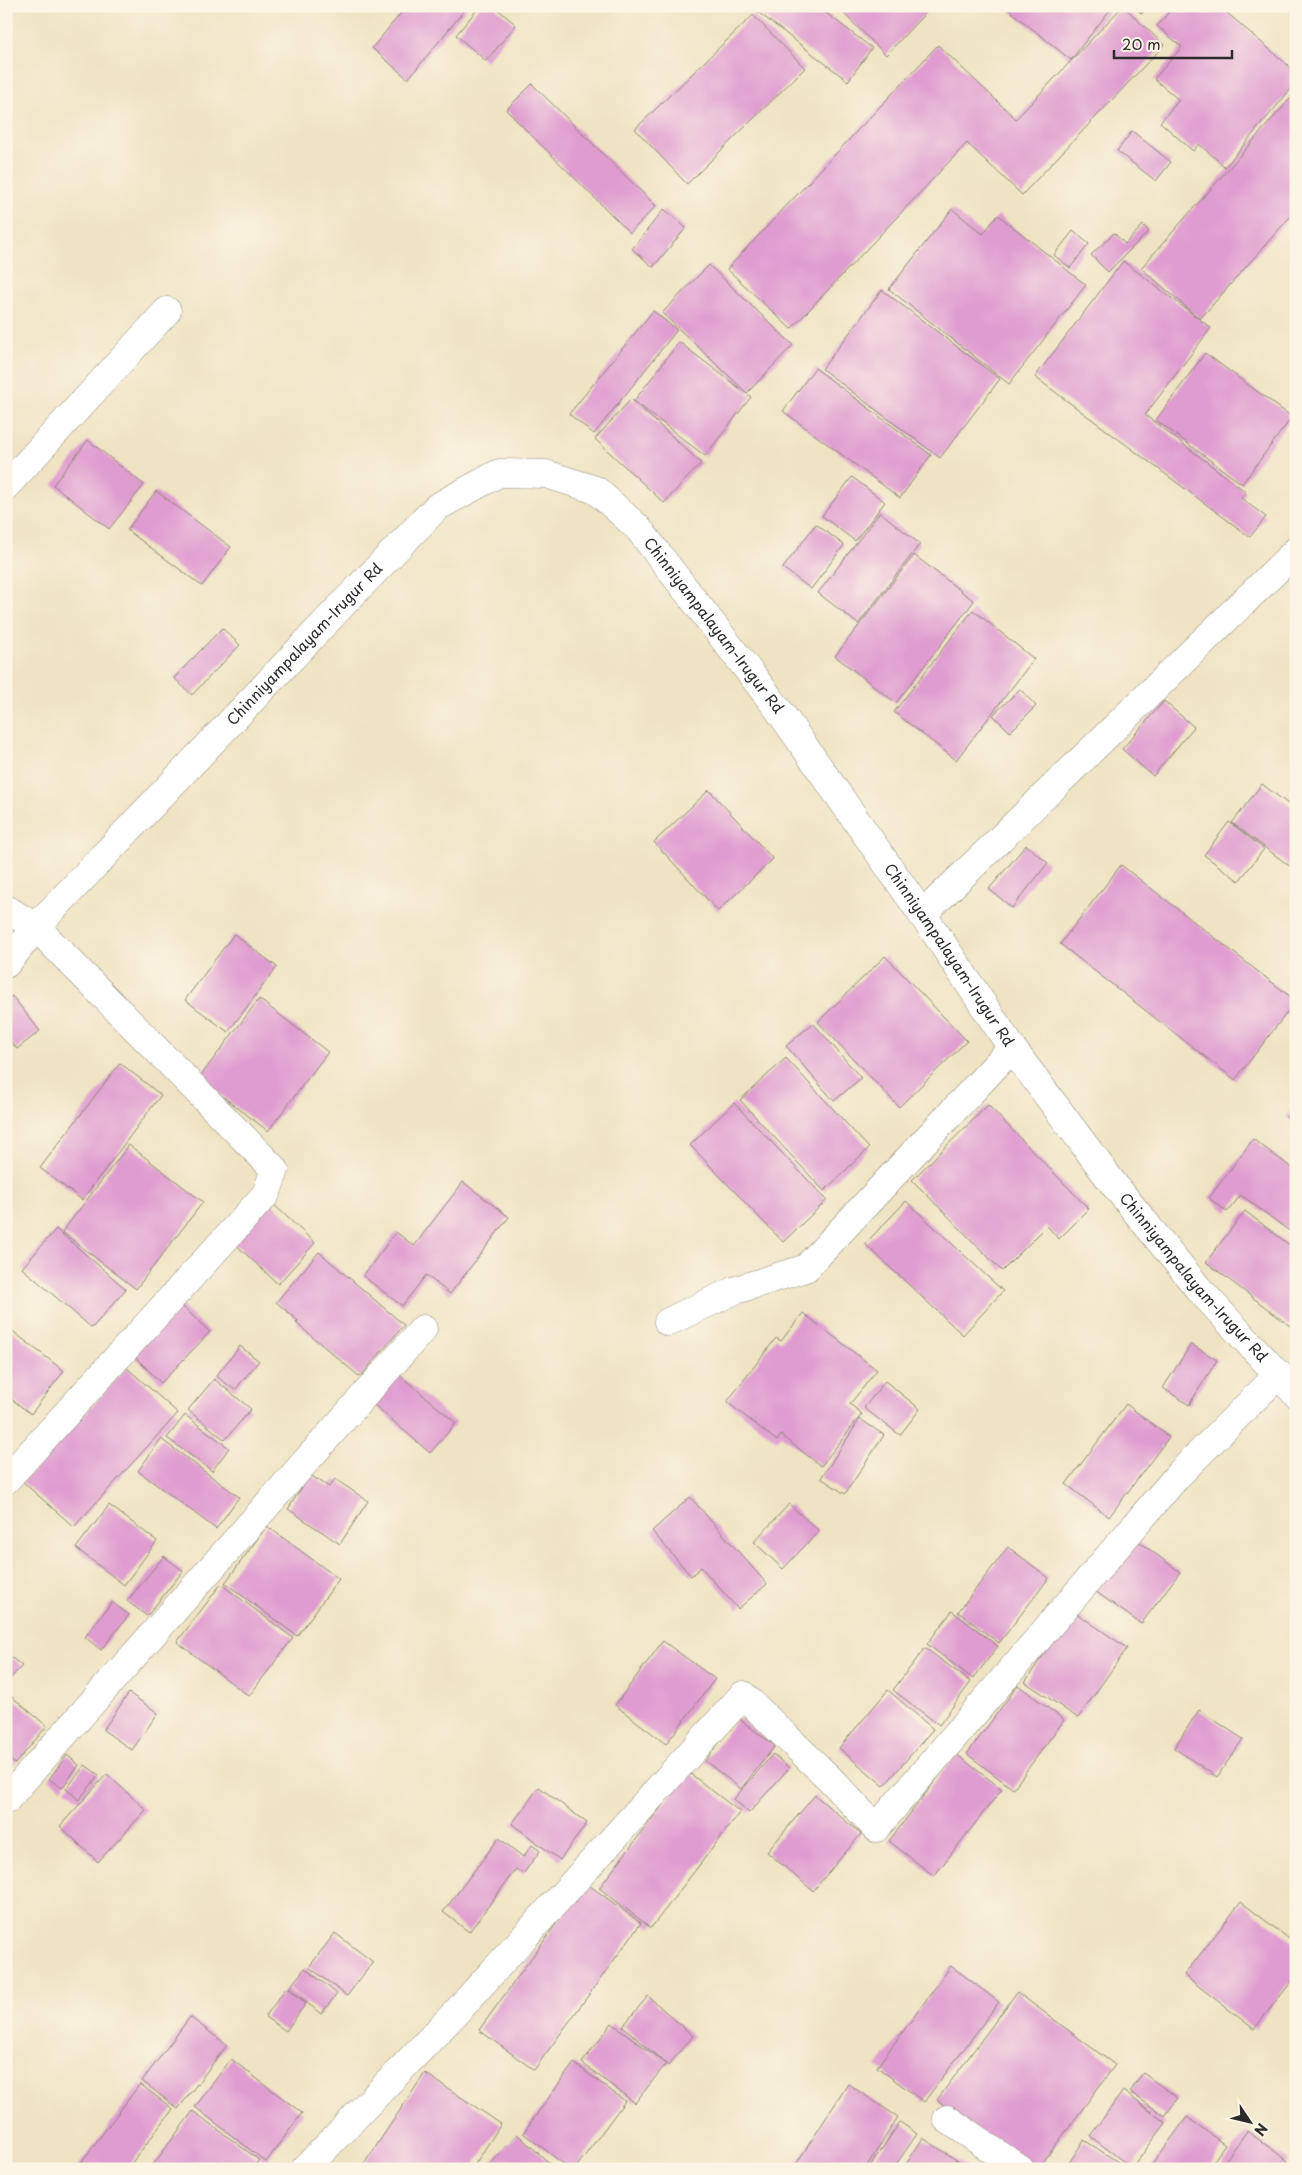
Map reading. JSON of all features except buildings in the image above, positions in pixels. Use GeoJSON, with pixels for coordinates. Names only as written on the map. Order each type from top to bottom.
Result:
{"type":"FeatureCollection","features":[{"type":"Feature","properties":{"kind":"street"},"geometry":{"type":"LineString","coordinates":[[6,486],[167,311]]}},
{"type":"Feature","properties":{"kind":"street","name":"Chinniyampalayam-Irugur Rd"},"geometry":{"type":"LineString","coordinates":[[6,964],[36,927],[437,507],[499,474],[546,474],[596,490],[638,528],[778,709],[1012,1048],[1112,1182],[1198,1288],[1287,1384]]}},
{"type":"Feature","properties":{"kind":"street"},"geometry":{"type":"LineString","coordinates":[[922,915],[1296,551]]}},
{"type":"Feature","properties":{"kind":"street"},"geometry":{"type":"LineString","coordinates":[[6,909],[36,927],[275,1170],[266,1194],[6,1480]]}},
{"type":"Feature","properties":{"kind":"street"},"geometry":{"type":"LineString","coordinates":[[668,1322],[733,1291],[806,1268],[1012,1048]]}},
{"type":"Feature","properties":{"kind":"street"},"geometry":{"type":"LineString","coordinates":[[6,1800],[423,1329]]}},
{"type":"Feature","properties":{"kind":"street"},"geometry":{"type":"LineString","coordinates":[[320,2163],[743,1695],[829,1778],[876,1828],[1179,1474],[1287,1384]]}},
{"type":"Feature","properties":{"kind":"street"},"geometry":{"type":"LineString","coordinates":[[947,2119],[1020,2169]]}}]}
